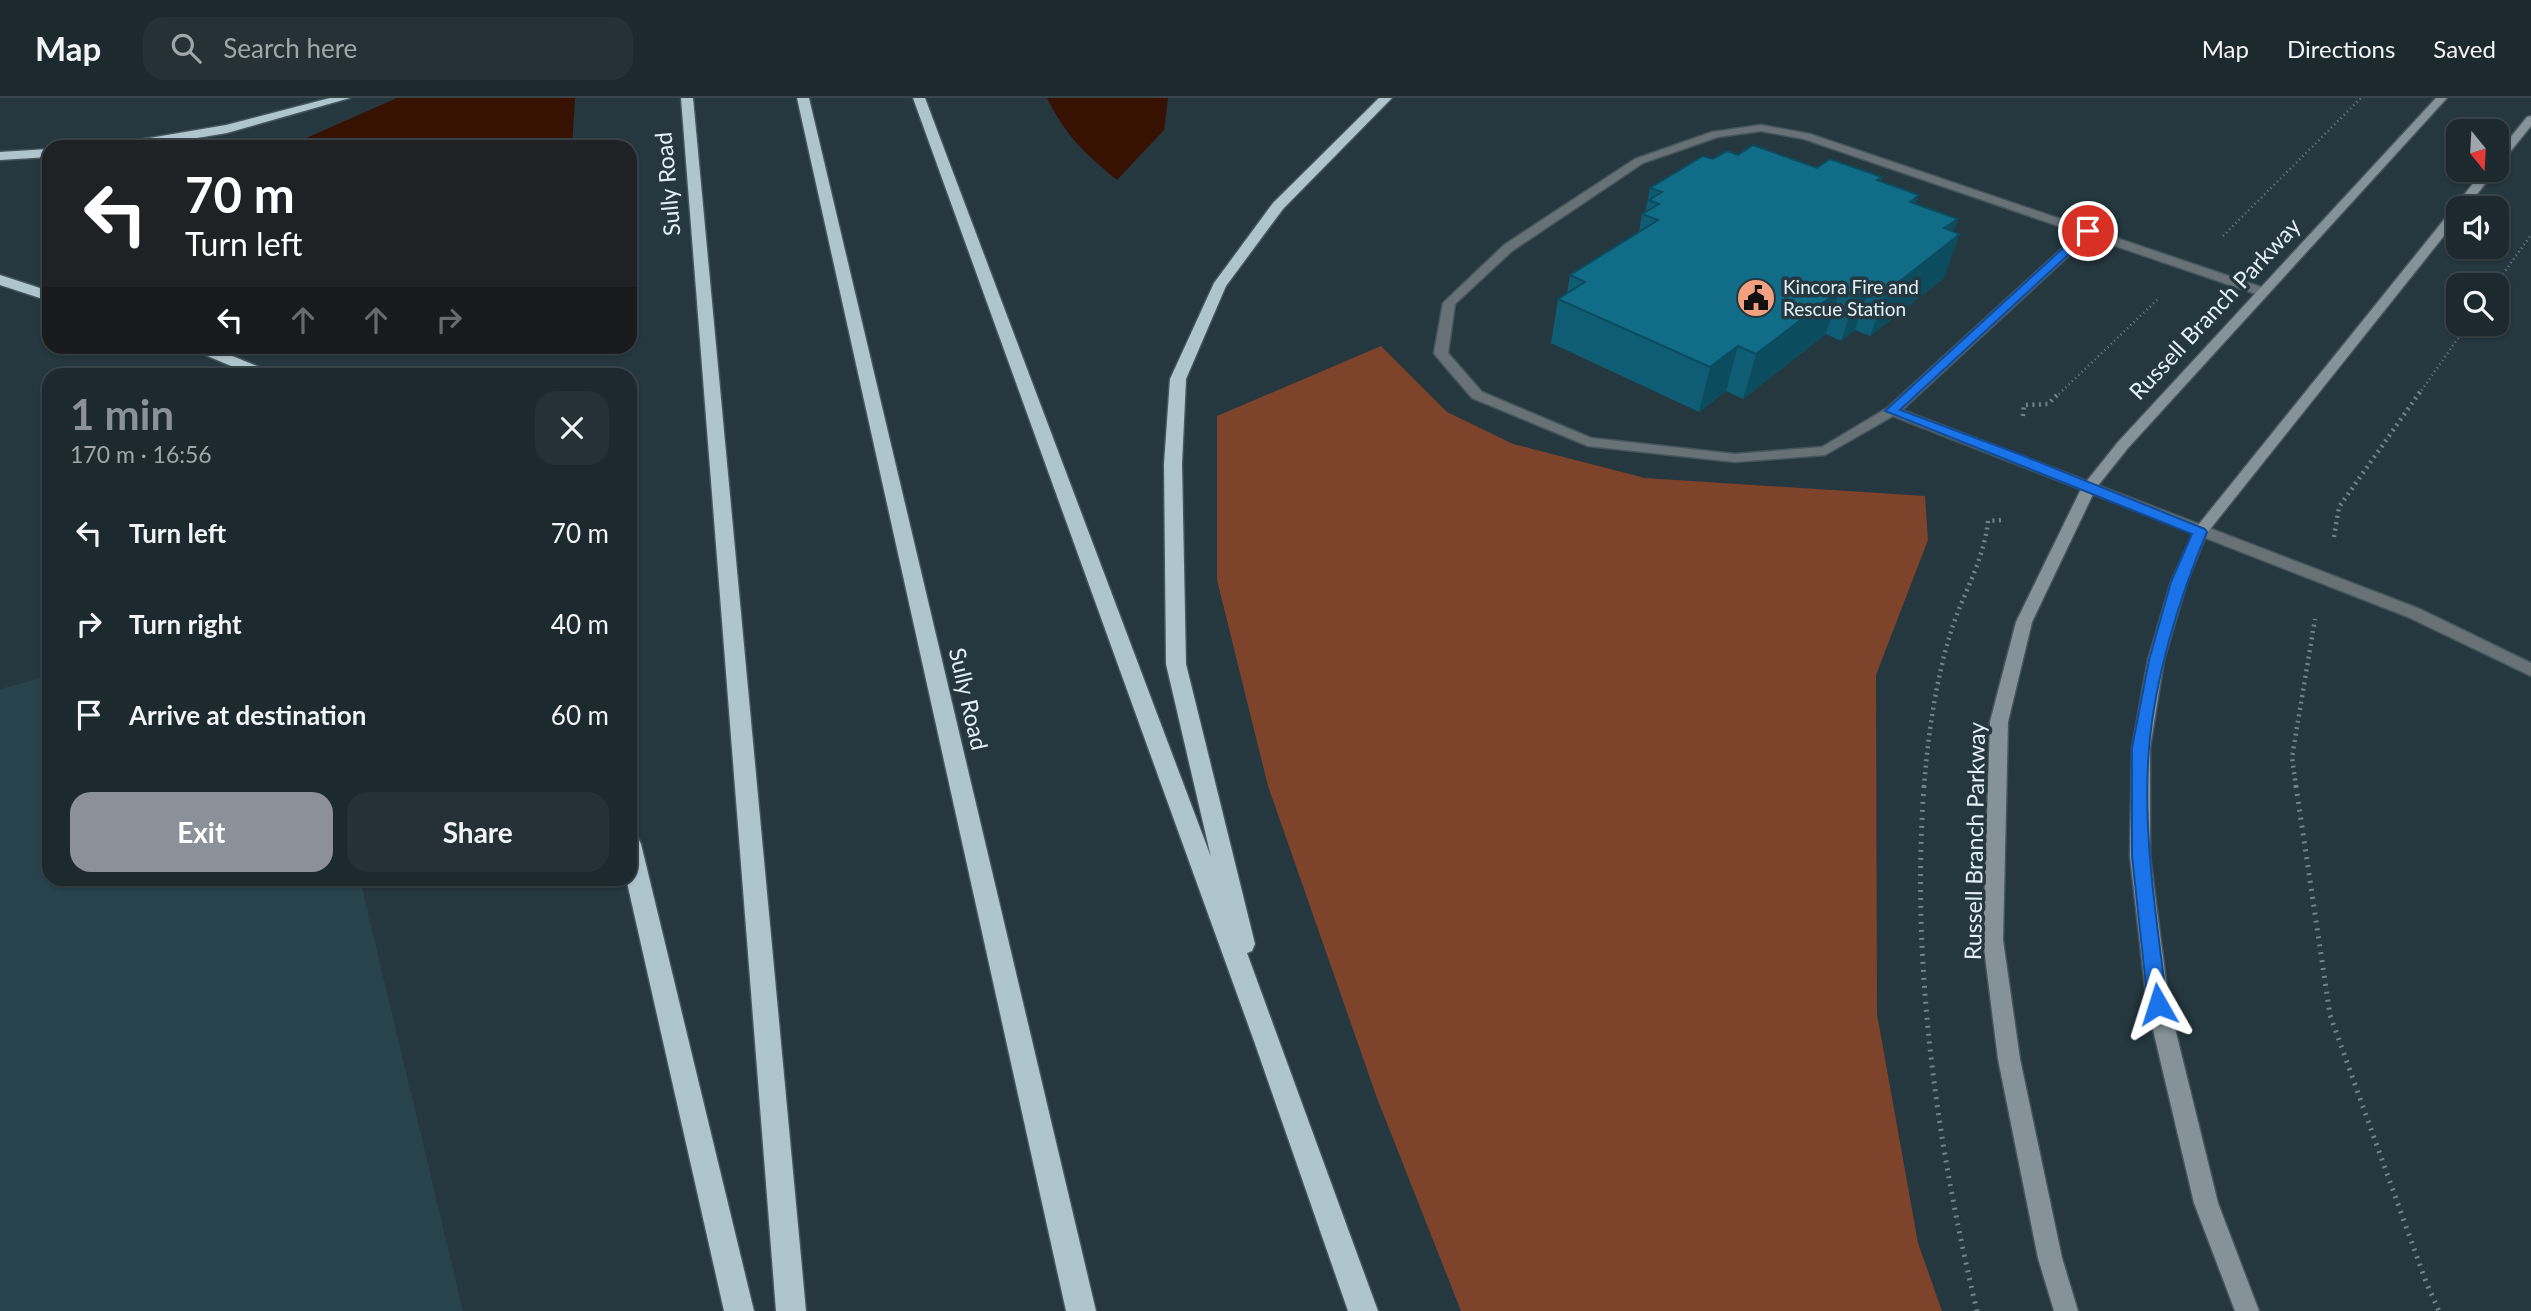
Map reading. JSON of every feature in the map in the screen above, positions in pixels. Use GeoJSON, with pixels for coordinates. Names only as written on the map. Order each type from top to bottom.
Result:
{"type":"FeatureCollection","features":[{"type":"Feature","properties":{"kind":"highway"},"geometry":{"type":"LineString","coordinates":[[162,140],[227,129],[344,98]]}},
{"type":"Feature","properties":{"kind":"highway","name":"Sully Road"},"geometry":{"type":"LineString","coordinates":[[687,98],[791,1311]]}},
{"type":"Feature","properties":{"kind":"highway","name":"Sully Road"},"geometry":{"type":"LineString","coordinates":[[803,98],[1081,1311]]}},
{"type":"Feature","properties":{"kind":"highway"},"geometry":{"type":"LineString","coordinates":[[919,98],[1267,1041],[1363,1311]]}},
{"type":"Feature","properties":{"kind":"highway"},"geometry":{"type":"LineString","coordinates":[[1267,1041],[1176,664],[1173,464],[1178,379],[1219,286],[1278,206],[1386,98]]}},
{"type":"Feature","properties":{"kind":"highway"},"geometry":{"type":"LineString","coordinates":[[0,156],[42,153]]}},
{"type":"Feature","properties":{"kind":"highway"},"geometry":{"type":"LineString","coordinates":[[0,280],[42,294]]}},
{"type":"Feature","properties":{"kind":"highway"},"geometry":{"type":"LineString","coordinates":[[212,354],[248,368]]}},
{"type":"Feature","properties":{"kind":"highway"},"geometry":{"type":"LineString","coordinates":[[637,874],[739,1311]]}},
{"type":"Feature","properties":{"kind":"main road","name":"Russell Branch Parkway"},"geometry":{"type":"LineString","coordinates":[[2066,1311],[2050,1258],[2008,1059],[1993,940],[1999,722],[2024,622],[2089,487],[2123,445],[2442,98]]}},
{"type":"Feature","properties":{"kind":"main road"},"geometry":{"type":"LineString","coordinates":[[2510,145],[2531,119]]}},
{"type":"Feature","properties":{"kind":"main road"},"geometry":{"type":"LineString","coordinates":[[2469,196],[2480,182]]}},
{"type":"Feature","properties":{"kind":"main road"},"geometry":{"type":"LineString","coordinates":[[2247,1311],[2206,1203],[2158,1004],[2140,856],[2141,748],[2157,660],[2179,582],[2200,532],[2446,225]]}},
{"type":"Feature","properties":{"kind":"lane"},"geometry":{"type":"LineString","coordinates":[[2088,231],[1892,411],[1825,451],[1735,458],[1588,442],[1477,396],[1441,353],[1449,303],[1508,248],[1639,160],[1716,134],[1761,128],[1806,136],[2088,231],[2263,292]]}},
{"type":"Feature","properties":{"kind":"lane"},"geometry":{"type":"LineString","coordinates":[[1892,411],[2200,532],[2414,612],[2531,670]]}},
{"type":"Feature","properties":{"kind":"path"},"geometry":{"type":"LineString","coordinates":[[2504,273],[2531,235]]}},
{"type":"Feature","properties":{"kind":"path"},"geometry":{"type":"LineString","coordinates":[[2333,540],[2339,507],[2460,336]]}},
{"type":"Feature","properties":{"kind":"path"},"geometry":{"type":"LineString","coordinates":[[2023,416],[2024,405]]}},
{"type":"Feature","properties":{"kind":"path"},"geometry":{"type":"LineString","coordinates":[[1977,1311],[1934,1087],[1921,960],[1918,852],[1924,771],[1934,705],[1953,626],[1987,543],[1988,521],[2002,520]]}},
{"type":"Feature","properties":{"kind":"path"},"geometry":{"type":"LineString","coordinates":[[2316,617],[2292,757],[2330,1015],[2426,1282],[2440,1311]]}},
{"type":"Feature","properties":{"kind":"shaded area"},"geometry":{"type":"Polygon","coordinates":[[[397,98],[575,98],[572,140],[302,140],[397,98]]]}},
{"type":"Feature","properties":{"kind":"shaded area"},"geometry":{"type":"Polygon","coordinates":[[[1047,98],[1168,98],[1164,130],[1117,180],[1077,144],[1047,98]]]}},
{"type":"Feature","properties":{"kind":"shaded area"},"geometry":{"type":"Polygon","coordinates":[[[1381,346],[1447,412],[1513,444],[1645,478],[1925,496],[1928,540],[1876,675],[1877,1014],[1918,1243],[1942,1311],[1461,1311],[1377,1098],[1268,786],[1217,580],[1217,416],[1381,346]]]}},
{"type":"Feature","properties":{"kind":"shaded area"},"geometry":{"type":"Polygon","coordinates":[[[42,678],[42,886],[362,886],[463,1311],[0,1311],[0,689],[42,678]]]}},
{"type":"Feature","properties":{"kind":"building","name":"Kincora Fire and Rescue Station"},"geometry":{"type":"Polygon","coordinates":[[[1753,145],[1817,168],[1830,159],[1882,177],[1877,180],[1919,195],[1910,202],[1958,219],[1944,228],[1960,234],[1886,292],[1870,286],[1856,296],[1840,290],[1756,354],[1738,346],[1710,367],[1558,299],[1585,282],[1570,275],[1658,220],[1642,214],[1659,204],[1649,200],[1662,192],[1650,188],[1703,156],[1713,159],[1727,151],[1738,155],[1753,145]]]}},
{"type":"Feature","properties":{"kind":"place","name":"Kincora Fire and Rescue Station"},"geometry":{"type":"Point","coordinates":[1756,298]}},
{"type":"Feature","properties":{"kind":"route"},"geometry":{"type":"LineString","coordinates":[[2088,231],[1892,411],[2015,457],[2200,532],[2179,582],[2157,660],[2141,748],[2140,856],[2158,1004]]}}]}
